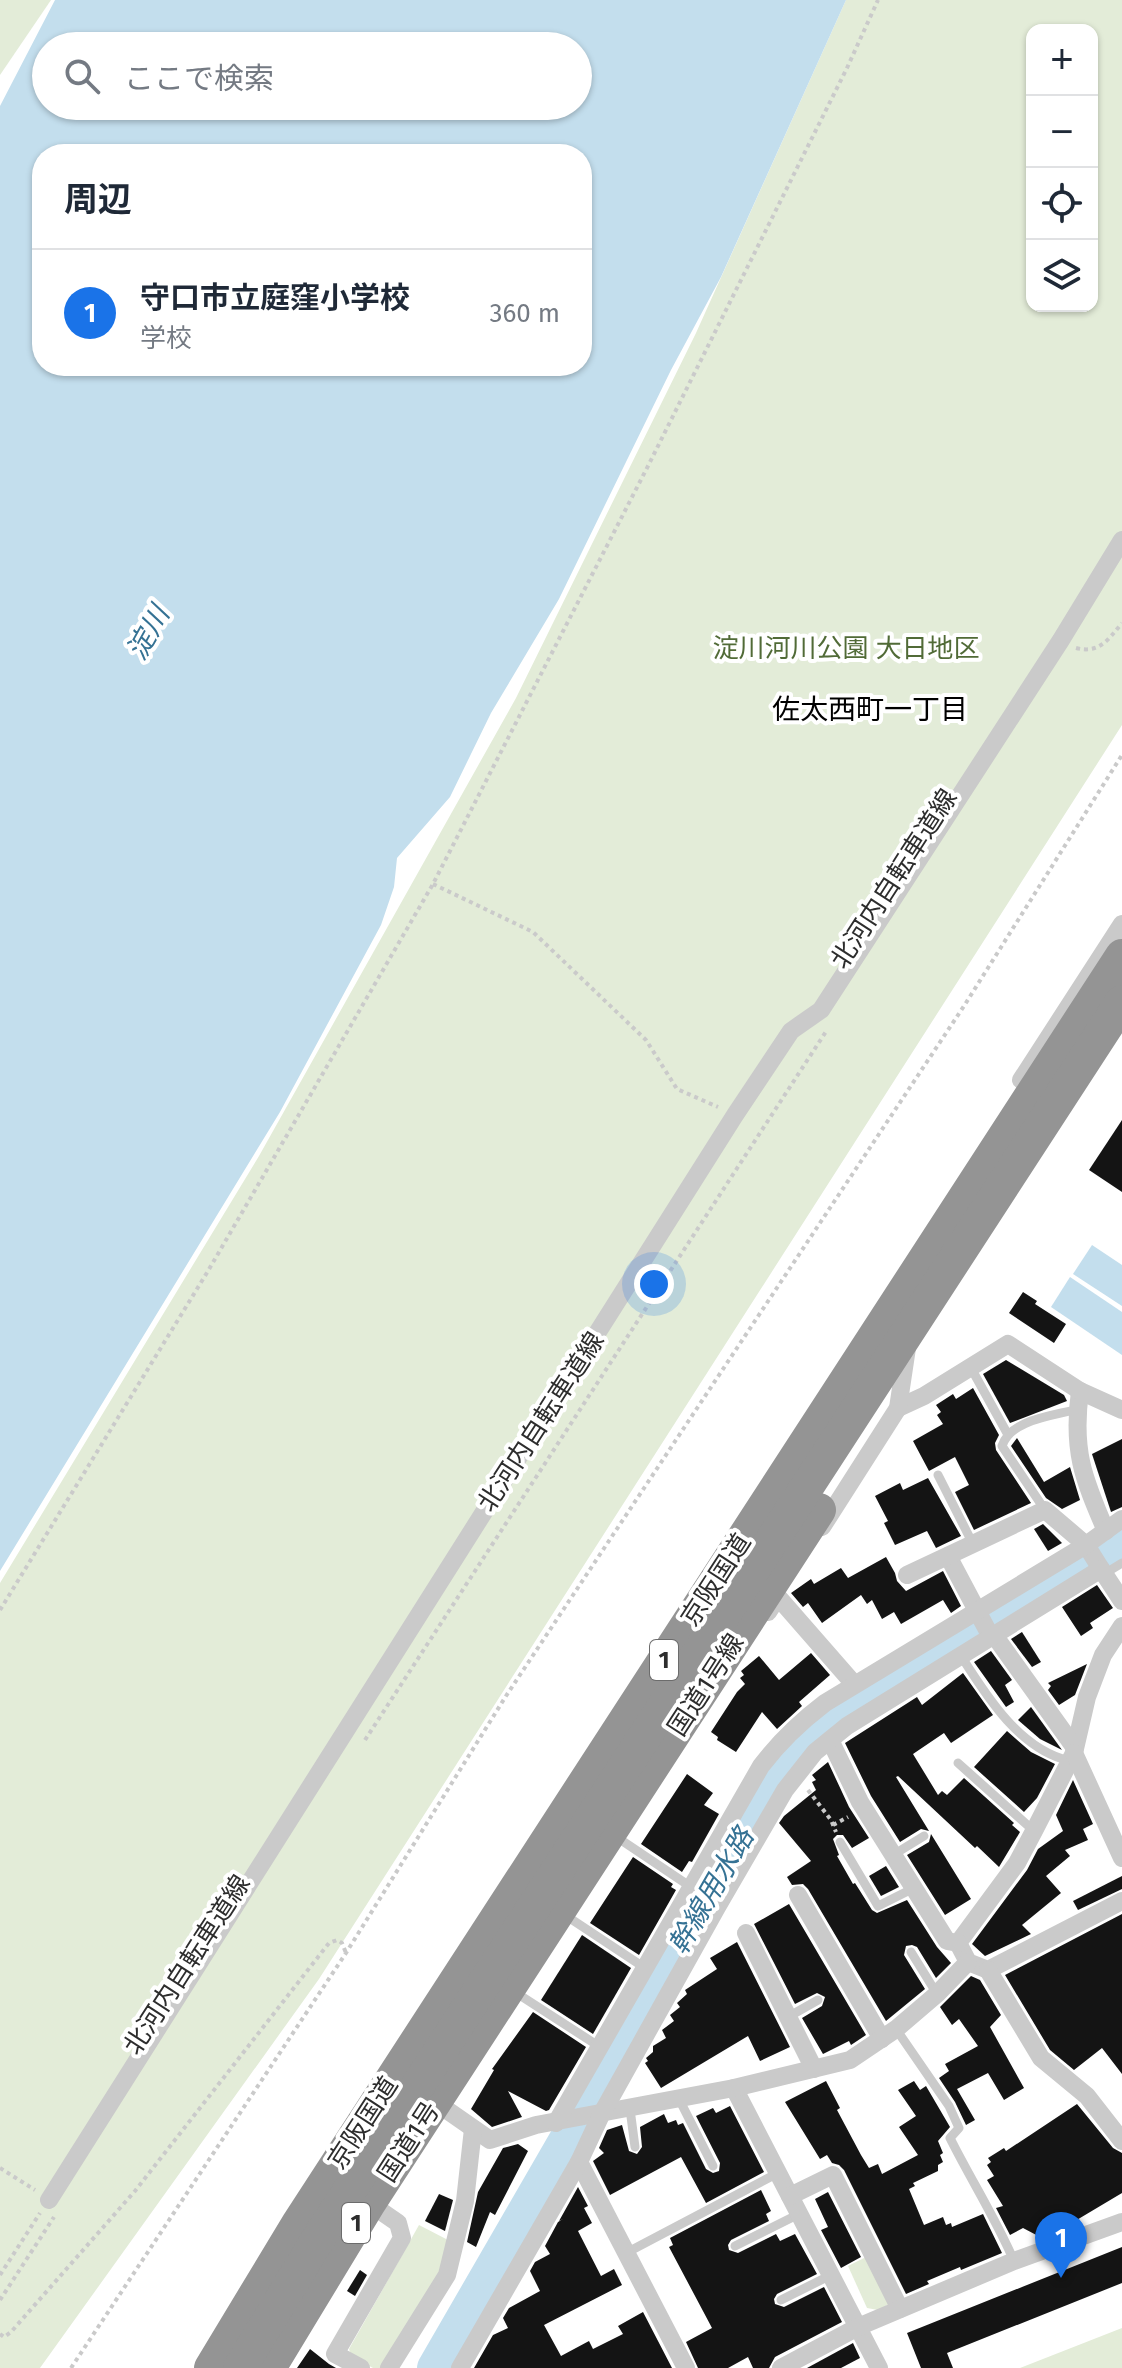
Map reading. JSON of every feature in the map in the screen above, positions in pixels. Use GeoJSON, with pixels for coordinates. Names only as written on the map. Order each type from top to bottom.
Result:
{"type":"FeatureCollection","features":[{"type":"Feature","properties":{"kind":"highway","name":"京阪国道"},"geometry":{"type":"LineString","coordinates":[[211,2368],[298,2224],[1122,956]]}},
{"type":"Feature","properties":{"kind":"highway","name":"京阪国道"},"geometry":{"type":"LineString","coordinates":[[240,2368],[344,2200],[1122,1002]]}},
{"type":"Feature","properties":{"kind":"highway","name":"国道1号線"},"geometry":{"type":"LineString","coordinates":[[447,2094],[819,1510],[868,1424],[942,1277]]}},
{"type":"Feature","properties":{"kind":"highway","name":"国道1号"},"geometry":{"type":"LineString","coordinates":[[269,2368],[387,2174],[447,2094]]}},
{"type":"Feature","properties":{"kind":"street","name":"北河内自転車道線"},"geometry":{"type":"LineString","coordinates":[[55,2203],[735,1115],[791,1031],[821,1010],[1061,640],[1122,540]]}},
{"type":"Feature","properties":{"kind":"street"},"geometry":{"type":"LineString","coordinates":[[968,1962],[937,1994],[889,2034],[850,2060],[734,2088],[536,2125],[490,2140],[473,2129],[447,2094],[461,2089],[898,1408],[927,1226],[1122,924]]}},
{"type":"Feature","properties":{"kind":"street"},"geometry":{"type":"LineString","coordinates":[[898,1408],[924,1396],[1008,1344],[1079,1400],[1122,1410]]}},
{"type":"Feature","properties":{"kind":"street"},"geometry":{"type":"LineString","coordinates":[[1079,1400],[1076,1424],[1079,1460],[1087,1488],[1106,1531]]}},
{"type":"Feature","properties":{"kind":"street"},"geometry":{"type":"LineString","coordinates":[[907,1575],[1045,1510],[1087,1547],[1122,1601]]}},
{"type":"Feature","properties":{"kind":"street"},"geometry":{"type":"LineString","coordinates":[[559,2122],[761,1766],[779,1742],[799,1722],[854,1684],[1087,1547],[1122,1519]]}},
{"type":"Feature","properties":{"kind":"street"},"geometry":{"type":"LineString","coordinates":[[948,1556],[977,1613],[1073,1754],[1122,1858]]}},
{"type":"Feature","properties":{"kind":"street"},"geometry":{"type":"LineString","coordinates":[[460,2368],[579,2162],[598,2115],[717,1907],[785,1790],[815,1752],[847,1726],[1101,1570]]}},
{"type":"Feature","properties":{"kind":"street"},"geometry":{"type":"LineString","coordinates":[[778,1597],[854,1684]]}},
{"type":"Feature","properties":{"kind":"street"},"geometry":{"type":"LineString","coordinates":[[958,1943],[1017,1863],[1034,1831],[1073,1754],[1087,1697],[1103,1655],[1122,1626]]}},
{"type":"Feature","properties":{"kind":"street"},"geometry":{"type":"LineString","coordinates":[[830,1740],[860,1802],[947,1941],[958,1943]]}},
{"type":"Feature","properties":{"kind":"street"},"geometry":{"type":"LineString","coordinates":[[798,1895],[889,2034]]}},
{"type":"Feature","properties":{"kind":"street"},"geometry":{"type":"LineString","coordinates":[[988,1970],[1122,1901]]}},
{"type":"Feature","properties":{"kind":"street"},"geometry":{"type":"LineString","coordinates":[[746,1933],[814,2069]]}},
{"type":"Feature","properties":{"kind":"street"},"geometry":{"type":"LineString","coordinates":[[958,1943],[968,1962],[988,1970],[1041,2058],[1087,2096],[1122,2141]]}},
{"type":"Feature","properties":{"kind":"street"},"geometry":{"type":"LineString","coordinates":[[734,2088],[876,2367]]}},
{"type":"Feature","properties":{"kind":"street"},"geometry":{"type":"LineString","coordinates":[[389,2368],[447,2275],[465,2201],[473,2129]]}},
{"type":"Feature","properties":{"kind":"street"},"geometry":{"type":"LineString","coordinates":[[579,2162],[686,2368]]}},
{"type":"Feature","properties":{"kind":"street"},"geometry":{"type":"LineString","coordinates":[[790,2196],[833,2175],[900,2309]]}},
{"type":"Feature","properties":{"kind":"street"},"geometry":{"type":"LineString","coordinates":[[361,2368],[335,2354],[402,2238],[398,2223],[369,2203]]}},
{"type":"Feature","properties":{"kind":"street"},"geometry":{"type":"LineString","coordinates":[[781,2368],[858,2327],[900,2309],[1014,2261],[1122,2222]]}},
{"type":"Feature","properties":{"kind":"lane"},"geometry":{"type":"LineString","coordinates":[[971,1368],[1007,1433]]}},
{"type":"Feature","properties":{"kind":"lane"},"geometry":{"type":"LineString","coordinates":[[1045,1510],[1002,1446],[1007,1433],[1016,1427],[1079,1400]]}},
{"type":"Feature","properties":{"kind":"lane"},"geometry":{"type":"LineString","coordinates":[[938,1475],[973,1544]]}},
{"type":"Feature","properties":{"kind":"lane"},"geometry":{"type":"LineString","coordinates":[[1101,1570],[1122,1563]]}},
{"type":"Feature","properties":{"kind":"lane"},"geometry":{"type":"LineString","coordinates":[[961,1656],[983,1691],[1030,1743],[1051,1757],[1073,1754]]}},
{"type":"Feature","properties":{"kind":"lane"},"geometry":{"type":"LineString","coordinates":[[958,1763],[1034,1831]]}},
{"type":"Feature","properties":{"kind":"lane"},"geometry":{"type":"LineString","coordinates":[[893,1855],[924,1836]]}},
{"type":"Feature","properties":{"kind":"lane"},"geometry":{"type":"LineString","coordinates":[[621,1840],[692,1888]]}},
{"type":"Feature","properties":{"kind":"lane"},"geometry":{"type":"LineString","coordinates":[[840,1842],[878,1906],[914,1888]]}},
{"type":"Feature","properties":{"kind":"lane"},"geometry":{"type":"LineString","coordinates":[[571,1919],[645,1968]]}},
{"type":"Feature","properties":{"kind":"lane"},"geometry":{"type":"LineString","coordinates":[[911,1952],[937,1994]]}},
{"type":"Feature","properties":{"kind":"lane"},"geometry":{"type":"LineString","coordinates":[[521,1996],[600,2047]]}},
{"type":"Feature","properties":{"kind":"lane"},"geometry":{"type":"LineString","coordinates":[[788,2017],[818,2000]]}},
{"type":"Feature","properties":{"kind":"lane"},"geometry":{"type":"LineString","coordinates":[[889,2034],[949,2106],[959,2128],[950,2138],[983,2203],[996,2220],[1014,2261]]}},
{"type":"Feature","properties":{"kind":"lane"},"geometry":{"type":"LineString","coordinates":[[679,2099],[713,2166]]}},
{"type":"Feature","properties":{"kind":"lane"},"geometry":{"type":"LineString","coordinates":[[630,2109],[635,2147]]}},
{"type":"Feature","properties":{"kind":"lane"},"geometry":{"type":"LineString","coordinates":[[626,2253],[778,2173]]}},
{"type":"Feature","properties":{"kind":"lane"},"geometry":{"type":"LineString","coordinates":[[735,2246],[799,2214]]}},
{"type":"Feature","properties":{"kind":"lane"},"geometry":{"type":"LineString","coordinates":[[781,2300],[831,2275]]}},
{"type":"Feature","properties":{"kind":"path"},"geometry":{"type":"LineString","coordinates":[[0,1610],[208,1271],[433,884],[648,466],[878,0]]}},
{"type":"Feature","properties":{"kind":"path"},"geometry":{"type":"LineString","coordinates":[[1061,640],[1088,651],[1102,647],[1122,623]]}},
{"type":"Feature","properties":{"kind":"path"},"geometry":{"type":"LineString","coordinates":[[71,2368],[346,1953],[506,1696],[964,1006],[1122,755]]}},
{"type":"Feature","properties":{"kind":"path"},"geometry":{"type":"LineString","coordinates":[[433,884],[533,932],[646,1040],[677,1089],[735,1115]]}},
{"type":"Feature","properties":{"kind":"path","name":"北河内自転車道線"},"geometry":{"type":"LineString","coordinates":[[364,1740],[833,1021]]}},
{"type":"Feature","properties":{"kind":"path"},"geometry":{"type":"LineString","coordinates":[[797,1775],[831,1820],[840,1842]]}},
{"type":"Feature","properties":{"kind":"path"},"geometry":{"type":"LineString","coordinates":[[0,2334],[4,2337],[11,2332],[135,2191],[329,1943],[337,1940],[342,1943],[346,1953]]}},
{"type":"Feature","properties":{"kind":"path"},"geometry":{"type":"LineString","coordinates":[[0,2168],[55,2203]]}},
{"type":"Feature","properties":{"kind":"path"},"geometry":{"type":"LineString","coordinates":[[0,2275],[55,2203]]}},
{"type":"Feature","properties":{"kind":"path"},"geometry":{"type":"LineString","coordinates":[[0,2300],[55,2203]]}},
{"type":"Feature","properties":{"kind":"green space"},"geometry":{"type":"Polygon","coordinates":[[[0,0],[51,0],[0,75],[0,0]]]}},
{"type":"Feature","properties":{"kind":"green space","name":"淀川河川公園 大日地区"},"geometry":{"type":"Polygon","coordinates":[[[846,0],[1122,0],[1122,725],[319,1979],[40,2368],[0,2368],[0,1583],[259,1156],[516,698],[696,333],[846,0]]]}},
{"type":"Feature","properties":{"kind":"green space"},"geometry":{"type":"Polygon","coordinates":[[[419,2225],[448,2240],[440,2272],[382,2368],[373,2368],[351,2356],[349,2349],[419,2225]]]}},
{"type":"Feature","properties":{"kind":"green space"},"geometry":{"type":"Polygon","coordinates":[[[868,2256],[891,2303],[878,2310],[867,2308],[848,2266],[868,2256]]]}},
{"type":"Feature","properties":{"kind":"green space"},"geometry":{"type":"Polygon","coordinates":[[[1122,2328],[1122,2368],[1020,2368],[1122,2328]]]}},
{"type":"Feature","properties":{"kind":"water","name":"淀川"},"geometry":{"type":"Polygon","coordinates":[[[55,0],[846,0],[721,277],[671,370],[559,599],[491,713],[450,797],[397,858],[394,887],[381,925],[280,1112],[0,1571],[0,106],[32,44],[32,120],[592,120],[592,32],[38,32],[55,0]]]}},
{"type":"Feature","properties":{"kind":"water"},"geometry":{"type":"Polygon","coordinates":[[[1092,1245],[1122,1265],[1122,1306],[1073,1274],[1092,1245]]]}},
{"type":"Feature","properties":{"kind":"water"},"geometry":{"type":"Polygon","coordinates":[[[1070,1277],[1122,1312],[1122,1355],[1051,1307],[1070,1277]]]}},
{"type":"Feature","properties":{"kind":"building"},"geometry":{"type":"Polygon","coordinates":[[[1122,1120],[1122,1192],[1089,1170],[1122,1120]]]}},
{"type":"Feature","properties":{"kind":"building"},"geometry":{"type":"Polygon","coordinates":[[[1023,1292],[1037,1301],[1035,1304],[1066,1324],[1054,1343],[1009,1313],[1023,1292]]]}},
{"type":"Feature","properties":{"kind":"building"},"geometry":{"type":"Polygon","coordinates":[[[1006,1360],[1064,1395],[1067,1401],[1010,1423],[983,1374],[1006,1360]]]}},
{"type":"Feature","properties":{"kind":"building"},"geometry":{"type":"Polygon","coordinates":[[[973,1388],[999,1435],[996,1450],[1031,1503],[974,1530],[955,1492],[969,1485],[955,1457],[929,1471],[913,1441],[943,1424],[937,1415],[941,1412],[936,1405],[953,1394],[956,1399],[973,1388]]]}},
{"type":"Feature","properties":{"kind":"building"},"geometry":{"type":"Polygon","coordinates":[[[1017,1438],[1044,1482],[1070,1467],[1080,1500],[1062,1509],[1046,1498],[1011,1446],[1017,1438]]]}},
{"type":"Feature","properties":{"kind":"building"},"geometry":{"type":"Polygon","coordinates":[[[1122,1439],[1122,1507],[1111,1512],[1092,1454],[1122,1439]]]}},
{"type":"Feature","properties":{"kind":"building"},"geometry":{"type":"Polygon","coordinates":[[[928,1478],[961,1536],[936,1548],[927,1531],[895,1545],[884,1523],[888,1521],[875,1496],[900,1483],[903,1490],[928,1478]]]}},
{"type":"Feature","properties":{"kind":"building"},"geometry":{"type":"Polygon","coordinates":[[[1043,1524],[1062,1543],[1048,1551],[1034,1529],[1043,1524]]]}},
{"type":"Feature","properties":{"kind":"building"},"geometry":{"type":"Polygon","coordinates":[[[886,1557],[897,1581],[906,1591],[943,1571],[961,1606],[951,1613],[943,1600],[901,1624],[894,1612],[882,1619],[872,1600],[867,1604],[861,1595],[822,1623],[808,1603],[803,1607],[791,1593],[811,1579],[814,1584],[841,1568],[848,1578],[886,1557]]]}},
{"type":"Feature","properties":{"kind":"building"},"geometry":{"type":"Polygon","coordinates":[[[1097,1585],[1113,1608],[1090,1623],[1093,1628],[1081,1636],[1062,1607],[1097,1585]]]}},
{"type":"Feature","properties":{"kind":"building"},"geometry":{"type":"Polygon","coordinates":[[[1022,1632],[1041,1662],[1032,1667],[1011,1639],[1022,1632]]]}},
{"type":"Feature","properties":{"kind":"building"},"geometry":{"type":"Polygon","coordinates":[[[991,1651],[1012,1680],[1005,1685],[1014,1702],[1006,1707],[974,1662],[991,1651]]]}},
{"type":"Feature","properties":{"kind":"building"},"geometry":{"type":"Polygon","coordinates":[[[811,1653],[830,1675],[799,1702],[802,1706],[777,1729],[762,1712],[736,1752],[717,1740],[718,1737],[711,1732],[745,1684],[740,1678],[744,1675],[741,1671],[759,1656],[779,1680],[811,1653]]]}},
{"type":"Feature","properties":{"kind":"building"},"geometry":{"type":"Polygon","coordinates":[[[1087,1664],[1075,1695],[1059,1705],[1048,1690],[1051,1686],[1048,1683],[1087,1664]]]}},
{"type":"Feature","properties":{"kind":"building"},"geometry":{"type":"Polygon","coordinates":[[[963,1673],[993,1715],[951,1743],[944,1733],[913,1754],[938,1795],[942,1791],[947,1795],[964,1778],[1014,1823],[1012,1825],[1020,1832],[999,1867],[898,1776],[929,1831],[921,1829],[900,1842],[871,1796],[845,1743],[917,1697],[922,1705],[963,1673]]]}},
{"type":"Feature","properties":{"kind":"building"},"geometry":{"type":"Polygon","coordinates":[[[1031,1707],[1062,1750],[1040,1739],[1018,1720],[1031,1707]]]}},
{"type":"Feature","properties":{"kind":"building"},"geometry":{"type":"Polygon","coordinates":[[[1007,1731],[1031,1752],[1055,1764],[1037,1798],[1024,1812],[974,1767],[1007,1731]]]}},
{"type":"Feature","properties":{"kind":"building"},"geometry":{"type":"Polygon","coordinates":[[[828,1762],[849,1807],[869,1838],[852,1848],[843,1835],[833,1839],[837,1856],[853,1884],[877,1913],[907,1900],[951,1963],[936,1978],[917,1947],[906,1946],[904,1955],[925,1989],[886,2021],[808,1889],[803,1884],[792,1885],[787,1877],[811,1861],[779,1823],[816,1790],[812,1782],[816,1780],[812,1775],[828,1762]]]}},
{"type":"Feature","properties":{"kind":"building"},"geometry":{"type":"Polygon","coordinates":[[[687,1774],[713,1793],[704,1805],[719,1814],[692,1862],[689,1861],[682,1872],[641,1844],[687,1774]]]}},
{"type":"Feature","properties":{"kind":"building"},"geometry":{"type":"Polygon","coordinates":[[[1073,1780],[1093,1824],[1083,1829],[1088,1840],[1065,1850],[1070,1856],[1046,1876],[1061,1893],[1022,1925],[1031,1934],[985,1956],[972,1944],[1027,1870],[1038,1849],[1063,1831],[1056,1815],[1073,1780]]]}},
{"type":"Feature","properties":{"kind":"building"},"geometry":{"type":"Polygon","coordinates":[[[931,1834],[971,1899],[945,1915],[907,1855],[929,1842],[931,1834]]]}},
{"type":"Feature","properties":{"kind":"building"},"geometry":{"type":"Polygon","coordinates":[[[633,1857],[673,1884],[671,1887],[676,1890],[639,1955],[590,1923],[633,1857]]]}},
{"type":"Feature","properties":{"kind":"building"},"geometry":{"type":"Polygon","coordinates":[[[886,1866],[899,1887],[881,1896],[869,1876],[886,1866]]]}},
{"type":"Feature","properties":{"kind":"building"},"geometry":{"type":"Polygon","coordinates":[[[1122,1876],[1122,1889],[1078,1910],[1073,1901],[1122,1876]]]}},
{"type":"Feature","properties":{"kind":"building"},"geometry":{"type":"Polygon","coordinates":[[[789,1904],[866,2035],[851,2045],[849,2041],[823,2054],[802,2018],[822,2006],[825,1997],[817,1993],[795,2004],[754,1924],[789,1904]]]}},
{"type":"Feature","properties":{"kind":"building"},"geometry":{"type":"Polygon","coordinates":[[[1122,1914],[1122,2074],[1102,2048],[1074,2070],[1050,2050],[1005,1975],[1122,1914]]]}},
{"type":"Feature","properties":{"kind":"building"},"geometry":{"type":"Polygon","coordinates":[[[582,1935],[631,1968],[593,2034],[541,2000],[582,1935]]]}},
{"type":"Feature","properties":{"kind":"building"},"geometry":{"type":"Polygon","coordinates":[[[737,1942],[790,2047],[760,2061],[748,2036],[661,2088],[645,2063],[648,2061],[646,2058],[653,2052],[653,2046],[666,2038],[662,2030],[674,2021],[670,2015],[680,2007],[677,2003],[687,1994],[685,1990],[717,1969],[710,1958],[737,1942]]]}},
{"type":"Feature","properties":{"kind":"building"},"geometry":{"type":"Polygon","coordinates":[[[971,1976],[980,1980],[1001,2015],[990,2027],[1024,2088],[1004,2100],[988,2073],[957,2089],[975,2120],[966,2125],[939,2078],[949,2071],[945,2064],[978,2046],[959,2019],[952,2025],[940,2007],[971,1976]]]}},
{"type":"Feature","properties":{"kind":"building"},"geometry":{"type":"Polygon","coordinates":[[[533,2012],[586,2047],[549,2110],[508,2091],[522,2117],[492,2127],[471,2109],[492,2069],[533,2012]]]}},
{"type":"Feature","properties":{"kind":"building"},"geometry":{"type":"Polygon","coordinates":[[[826,2081],[840,2108],[837,2110],[861,2155],[869,2168],[878,2164],[882,2174],[918,2155],[899,2127],[916,2116],[898,2090],[914,2081],[920,2090],[926,2086],[950,2127],[938,2141],[943,2162],[938,2165],[938,2171],[913,2183],[915,2186],[909,2189],[924,2225],[943,2217],[946,2225],[951,2223],[952,2227],[983,2214],[1002,2253],[927,2281],[929,2284],[906,2294],[844,2170],[832,2163],[827,2155],[820,2159],[785,2102],[826,2081]]]}},
{"type":"Feature","properties":{"kind":"building"},"geometry":{"type":"Polygon","coordinates":[[[1077,2104],[1113,2148],[1122,2153],[1122,2193],[1075,2221],[1077,2223],[1069,2228],[1042,2238],[1023,2228],[1010,2235],[996,2208],[1003,2206],[987,2180],[994,2176],[987,2165],[991,2162],[988,2158],[1004,2148],[1006,2151],[1077,2104]]]}},
{"type":"Feature","properties":{"kind":"building"},"geometry":{"type":"Polygon","coordinates":[[[730,2106],[764,2172],[706,2203],[681,2157],[610,2195],[593,2161],[604,2153],[599,2148],[607,2130],[622,2125],[629,2151],[637,2154],[642,2147],[640,2127],[664,2114],[668,2123],[676,2120],[678,2125],[683,2123],[706,2169],[713,2173],[719,2171],[720,2163],[696,2116],[713,2108],[716,2113],[730,2106]]]}},
{"type":"Feature","properties":{"kind":"building"},"geometry":{"type":"Polygon","coordinates":[[[518,2144],[528,2151],[495,2215],[490,2212],[476,2247],[467,2242],[478,2192],[503,2148],[518,2144]]]}},
{"type":"Feature","properties":{"kind":"building"},"geometry":{"type":"Polygon","coordinates":[[[578,2187],[588,2206],[584,2208],[592,2223],[578,2231],[601,2276],[614,2269],[622,2285],[544,2325],[561,2356],[589,2341],[593,2349],[623,2334],[618,2326],[643,2312],[672,2368],[474,2368],[493,2335],[508,2328],[503,2318],[509,2308],[540,2291],[530,2271],[535,2262],[550,2254],[545,2246],[558,2222],[563,2219],[559,2221],[578,2187]]]}},
{"type":"Feature","properties":{"kind":"building"},"geometry":{"type":"Polygon","coordinates":[[[761,2190],[771,2211],[766,2214],[769,2221],[731,2240],[729,2250],[738,2253],[776,2234],[780,2241],[795,2234],[817,2274],[777,2294],[775,2304],[784,2307],[824,2287],[842,2322],[775,2357],[769,2368],[753,2368],[748,2357],[728,2368],[698,2368],[686,2342],[712,2328],[669,2247],[673,2245],[670,2238],[761,2190]]]}},
{"type":"Feature","properties":{"kind":"building"},"geometry":{"type":"Polygon","coordinates":[[[828,2192],[861,2257],[841,2268],[821,2230],[828,2227],[815,2199],[828,2192]]]}},
{"type":"Feature","properties":{"kind":"building"},"geometry":{"type":"Polygon","coordinates":[[[439,2194],[453,2200],[445,2231],[425,2221],[439,2194]]]}},
{"type":"Feature","properties":{"kind":"building"},"geometry":{"type":"Polygon","coordinates":[[[1122,2247],[1122,2283],[947,2353],[953,2368],[921,2368],[907,2333],[1122,2247]]]}},
{"type":"Feature","properties":{"kind":"building"},"geometry":{"type":"Polygon","coordinates":[[[360,2270],[367,2275],[355,2296],[347,2291],[360,2270]]]}},
{"type":"Feature","properties":{"kind":"building"},"geometry":{"type":"Polygon","coordinates":[[[853,2343],[860,2358],[841,2368],[807,2368],[853,2343]]]}},
{"type":"Feature","properties":{"kind":"building"},"geometry":{"type":"Polygon","coordinates":[[[310,2349],[329,2364],[336,2368],[297,2368],[310,2349]]]}},
{"type":"Feature","properties":{"kind":"waterway","name":"幹線用水路"},"geometry":{"type":"LineString","coordinates":[[435,2368],[780,1771],[806,1739],[842,1712],[1122,1545]]}},
{"type":"Feature","properties":{"kind":"place","name":"守口市立庭窪小学校"},"geometry":{"type":"Point","coordinates":[1061,2278]}},
{"type":"Feature","properties":{"kind":"district","name":"佐太西町一丁目"},"geometry":{"type":"Point","coordinates":[870,709]}}]}
